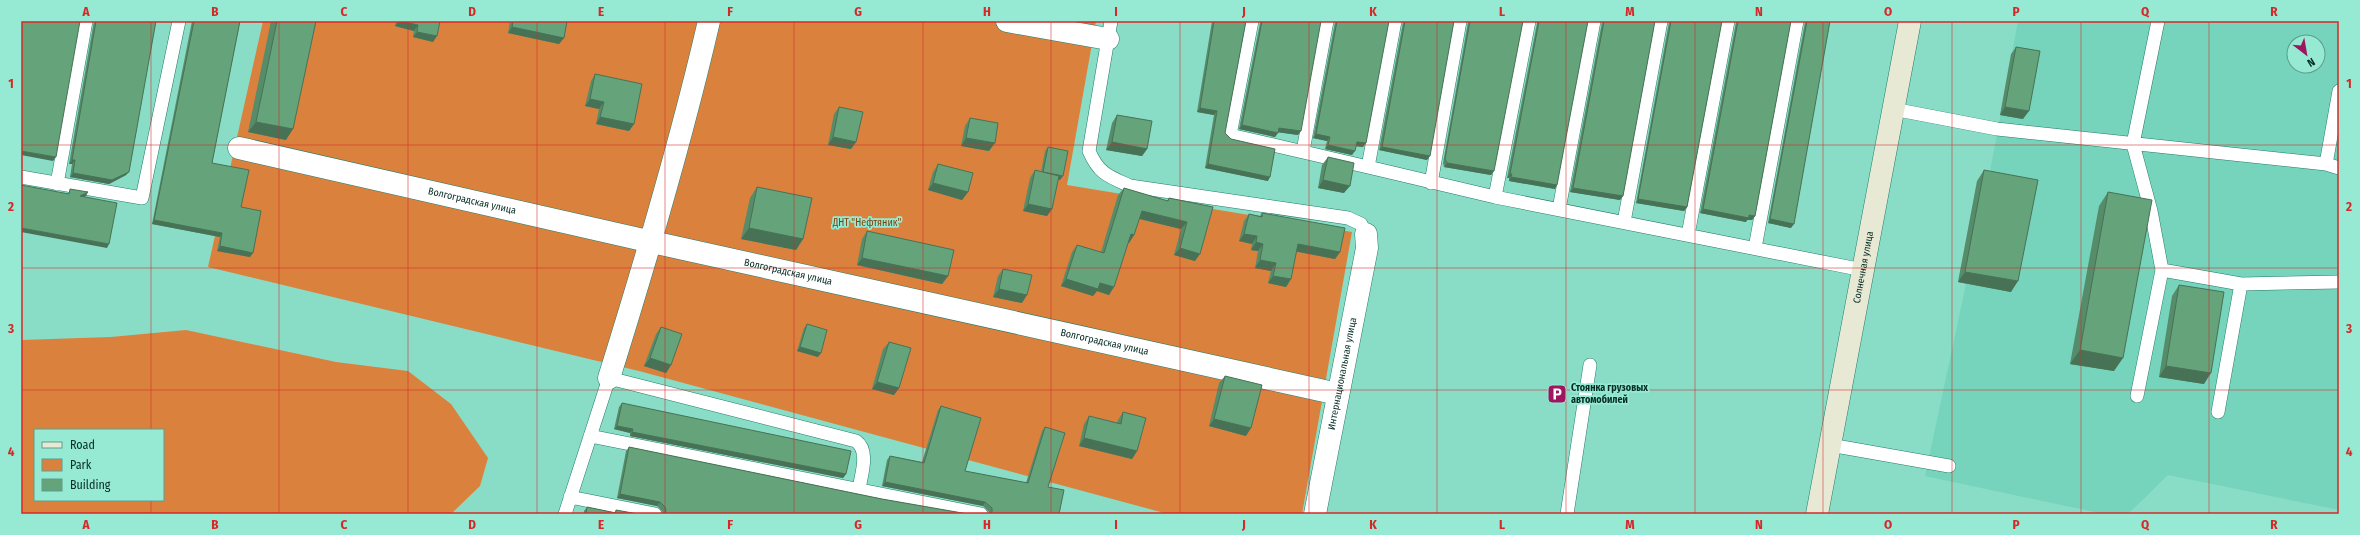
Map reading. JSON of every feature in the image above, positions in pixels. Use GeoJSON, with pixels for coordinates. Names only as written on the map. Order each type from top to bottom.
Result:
{"type":"FeatureCollection","features":[{"type":"Feature","properties":{"kind":"street"},"geometry":{"type":"LineString","coordinates":[[609,378],[652,242],[692,96],[709,21]]}},
{"type":"Feature","properties":{"kind":"street"},"geometry":{"type":"LineString","coordinates":[[1007,21],[1109,30]]}},
{"type":"Feature","properties":{"kind":"street","name":"Солнечная улица"},"geometry":{"type":"LineString","coordinates":[[1817,514],[1910,21]]}},
{"type":"Feature","properties":{"kind":"street","name":"Волгоградская улица"},"geometry":{"type":"LineString","coordinates":[[239,148],[652,242],[1338,394]]}},
{"type":"Feature","properties":{"kind":"street","name":"Интернациональная улица"},"geometry":{"type":"LineString","coordinates":[[1315,514],[1367,248],[1366,234]]}},
{"type":"Feature","properties":{"kind":"lane"},"geometry":{"type":"LineString","coordinates":[[56,184],[86,21]]}},
{"type":"Feature","properties":{"kind":"lane"},"geometry":{"type":"LineString","coordinates":[[21,177],[142,198],[179,21]]}},
{"type":"Feature","properties":{"kind":"lane"},"geometry":{"type":"LineString","coordinates":[[1252,21],[1230,135],[1496,197],[1863,270]]}},
{"type":"Feature","properties":{"kind":"lane"},"geometry":{"type":"LineString","coordinates":[[1303,151],[1327,21]]}},
{"type":"Feature","properties":{"kind":"lane"},"geometry":{"type":"LineString","coordinates":[[1368,167],[1396,21]]}},
{"type":"Feature","properties":{"kind":"lane"},"geometry":{"type":"LineString","coordinates":[[1431,183],[1460,21]]}},
{"type":"Feature","properties":{"kind":"lane"},"geometry":{"type":"LineString","coordinates":[[1496,197],[1528,21]]}},
{"type":"Feature","properties":{"kind":"lane"},"geometry":{"type":"LineString","coordinates":[[1559,209],[1594,21]]}},
{"type":"Feature","properties":{"kind":"lane"},"geometry":{"type":"LineString","coordinates":[[1624,222],[1661,21]]}},
{"type":"Feature","properties":{"kind":"lane"},"geometry":{"type":"LineString","coordinates":[[1688,235],[1728,21]]}},
{"type":"Feature","properties":{"kind":"lane"},"geometry":{"type":"LineString","coordinates":[[1755,248],[1798,21]]}},
{"type":"Feature","properties":{"kind":"lane"},"geometry":{"type":"LineString","coordinates":[[2137,396],[2162,270],[2151,211],[2133,144],[2158,21]]}},
{"type":"Feature","properties":{"kind":"lane"},"geometry":{"type":"LineString","coordinates":[[1109,30],[1089,150],[1096,167],[1110,177],[1130,186],[1348,218],[1360,224],[1366,234]]}},
{"type":"Feature","properties":{"kind":"lane"},"geometry":{"type":"LineString","coordinates":[[1893,108],[1997,130],[2333,166],[2339,91]]}},
{"type":"Feature","properties":{"kind":"lane"},"geometry":{"type":"LineString","coordinates":[[2162,270],[2241,284],[2339,282]]}},
{"type":"Feature","properties":{"kind":"lane"},"geometry":{"type":"LineString","coordinates":[[2218,412],[2241,284]]}},
{"type":"Feature","properties":{"kind":"lane"},"geometry":{"type":"LineString","coordinates":[[1567,514],[1590,365]]}},
{"type":"Feature","properties":{"kind":"lane"},"geometry":{"type":"LineString","coordinates":[[565,514],[609,378],[856,441],[862,445],[864,452],[859,489]]}},
{"type":"Feature","properties":{"kind":"lane"},"geometry":{"type":"LineString","coordinates":[[590,436],[981,514]]}},
{"type":"Feature","properties":{"kind":"lane"},"geometry":{"type":"LineString","coordinates":[[1830,445],[1949,466]]}},
{"type":"Feature","properties":{"kind":"lane"},"geometry":{"type":"LineString","coordinates":[[570,497],[655,514]]}},
{"type":"Feature","properties":{"kind":"shaded area"},"geometry":{"type":"Polygon","coordinates":[[[2018,21],[2339,21],[2339,510],[2168,475],[2128,514],[2104,514],[1925,476],[1966,284],[1958,282],[1977,181],[1988,182],[2018,21]]]}},
{"type":"Feature","properties":{"kind":"green space","name":"ДНТ \"Нефтяник\""},"geometry":{"type":"Polygon","coordinates":[[[263,21],[1096,21],[1067,185],[1352,232],[1302,514],[1168,514],[639,371],[208,267],[263,21]]]}},
{"type":"Feature","properties":{"kind":"green space"},"geometry":{"type":"Polygon","coordinates":[[[186,330],[336,362],[408,371],[451,404],[488,458],[480,486],[451,514],[21,514],[21,340],[111,337],[186,330]]]}},
{"type":"Feature","properties":{"kind":"building"},"geometry":{"type":"Polygon","coordinates":[[[21,21],[80,21],[56,157],[21,151],[21,21]]]}},
{"type":"Feature","properties":{"kind":"building"},"geometry":{"type":"Polygon","coordinates":[[[96,21],[156,21],[129,172],[112,180],[73,173],[75,160],[72,160],[96,21]]]}},
{"type":"Feature","properties":{"kind":"building"},"geometry":{"type":"Polygon","coordinates":[[[194,21],[240,21],[212,163],[249,170],[241,207],[261,211],[253,253],[220,246],[222,233],[154,220],[194,21]]]}},
{"type":"Feature","properties":{"kind":"building"},"geometry":{"type":"Polygon","coordinates":[[[277,21],[316,21],[293,129],[256,122],[277,21]]]}},
{"type":"Feature","properties":{"kind":"building"},"geometry":{"type":"Polygon","coordinates":[[[400,21],[440,21],[437,36],[417,32],[418,25],[400,21]]]}},
{"type":"Feature","properties":{"kind":"building"},"geometry":{"type":"Polygon","coordinates":[[[513,21],[567,21],[564,38],[512,27],[513,21]]]}},
{"type":"Feature","properties":{"kind":"building"},"geometry":{"type":"Polygon","coordinates":[[[1214,21],[1246,21],[1225,133],[1231,139],[1275,149],[1270,177],[1208,164],[1217,111],[1200,108],[1214,21]]]}},
{"type":"Feature","properties":{"kind":"building"},"geometry":{"type":"Polygon","coordinates":[[[1262,21],[1321,21],[1301,131],[1279,128],[1278,133],[1242,125],[1262,21]]]}},
{"type":"Feature","properties":{"kind":"building"},"geometry":{"type":"Polygon","coordinates":[[[1337,21],[1389,21],[1366,143],[1357,142],[1355,151],[1328,145],[1330,137],[1316,134],[1337,21]]]}},
{"type":"Feature","properties":{"kind":"building"},"geometry":{"type":"Polygon","coordinates":[[[1405,21],[1454,21],[1430,156],[1382,147],[1405,21]]]}},
{"type":"Feature","properties":{"kind":"building"},"geometry":{"type":"Polygon","coordinates":[[[1470,21],[1523,21],[1494,171],[1447,163],[1445,159],[1470,21]]]}},
{"type":"Feature","properties":{"kind":"building"},"geometry":{"type":"Polygon","coordinates":[[[1539,21],[1588,21],[1557,185],[1511,177],[1512,174],[1510,174],[1539,21]]]}},
{"type":"Feature","properties":{"kind":"building"},"geometry":{"type":"Polygon","coordinates":[[[1604,21],[1655,21],[1623,196],[1573,188],[1604,21]]]}},
{"type":"Feature","properties":{"kind":"building"},"geometry":{"type":"Polygon","coordinates":[[[1671,21],[1722,21],[1687,207],[1638,199],[1671,21]]]}},
{"type":"Feature","properties":{"kind":"building"},"geometry":{"type":"Polygon","coordinates":[[[1738,21],[1791,21],[1755,216],[1749,215],[1749,218],[1703,209],[1738,21]]]}},
{"type":"Feature","properties":{"kind":"building"},"geometry":{"type":"Polygon","coordinates":[[[1807,21],[1830,21],[1794,224],[1770,219],[1807,21]]]}},
{"type":"Feature","properties":{"kind":"building"},"geometry":{"type":"Polygon","coordinates":[[[2016,47],[2040,51],[2029,111],[2005,107],[2016,47]]]}},
{"type":"Feature","properties":{"kind":"building"},"geometry":{"type":"Polygon","coordinates":[[[595,74],[642,84],[634,124],[600,117],[604,102],[590,99],[595,74]]]}},
{"type":"Feature","properties":{"kind":"building"},"geometry":{"type":"Polygon","coordinates":[[[839,107],[863,112],[856,142],[833,137],[839,107]]]}},
{"type":"Feature","properties":{"kind":"building"},"geometry":{"type":"Polygon","coordinates":[[[1117,115],[1152,121],[1147,149],[1112,142],[1117,115]]]}},
{"type":"Feature","properties":{"kind":"building"},"geometry":{"type":"Polygon","coordinates":[[[970,118],[998,123],[995,143],[966,138],[970,118]]]}},
{"type":"Feature","properties":{"kind":"building"},"geometry":{"type":"Polygon","coordinates":[[[1048,147],[1068,151],[1063,176],[1043,172],[1048,147]]]}},
{"type":"Feature","properties":{"kind":"building"},"geometry":{"type":"Polygon","coordinates":[[[1328,157],[1354,163],[1350,186],[1323,180],[1328,157]]]}},
{"type":"Feature","properties":{"kind":"building"},"geometry":{"type":"Polygon","coordinates":[[[938,164],[973,173],[968,192],[933,183],[938,164]]]}},
{"type":"Feature","properties":{"kind":"building"},"geometry":{"type":"Polygon","coordinates":[[[1035,170],[1059,176],[1052,209],[1028,204],[1035,170]]]}},
{"type":"Feature","properties":{"kind":"building"},"geometry":{"type":"Polygon","coordinates":[[[1984,170],[2038,180],[2018,281],[1965,272],[1984,170]]]}},
{"type":"Feature","properties":{"kind":"building"},"geometry":{"type":"Polygon","coordinates":[[[21,185],[69,194],[70,189],[88,192],[80,196],[117,203],[109,244],[21,228],[21,185]]]}},
{"type":"Feature","properties":{"kind":"building"},"geometry":{"type":"Polygon","coordinates":[[[757,187],[812,198],[803,239],[749,228],[757,187]]]}},
{"type":"Feature","properties":{"kind":"building"},"geometry":{"type":"Polygon","coordinates":[[[1124,188],[1168,201],[1169,198],[1213,207],[1200,254],[1180,248],[1187,222],[1142,211],[1134,235],[1131,234],[1114,287],[1100,283],[1098,289],[1066,279],[1077,245],[1104,253],[1124,188]]]}},
{"type":"Feature","properties":{"kind":"building"},"geometry":{"type":"Polygon","coordinates":[[[2108,192],[2152,200],[2123,358],[2080,350],[2108,192]]]}},
{"type":"Feature","properties":{"kind":"building"},"geometry":{"type":"Polygon","coordinates":[[[1262,213],[1345,228],[1340,252],[1298,244],[1291,279],[1273,276],[1276,263],[1260,260],[1263,244],[1256,242],[1257,236],[1244,234],[1249,214],[1262,217],[1262,213]]]}},
{"type":"Feature","properties":{"kind":"building"},"geometry":{"type":"Polygon","coordinates":[[[867,231],[954,250],[948,276],[862,258],[867,231]]]}},
{"type":"Feature","properties":{"kind":"building"},"geometry":{"type":"Polygon","coordinates":[[[1003,269],[1032,275],[1027,295],[999,289],[1003,269]]]}},
{"type":"Feature","properties":{"kind":"building"},"geometry":{"type":"Polygon","coordinates":[[[2179,285],[2224,292],[2211,373],[2166,366],[2179,285]]]}},
{"type":"Feature","properties":{"kind":"building"},"geometry":{"type":"Polygon","coordinates":[[[807,324],[827,330],[821,353],[800,347],[807,324]]]}},
{"type":"Feature","properties":{"kind":"building"},"geometry":{"type":"Polygon","coordinates":[[[661,327],[682,334],[671,365],[650,358],[661,327]]]}},
{"type":"Feature","properties":{"kind":"building"},"geometry":{"type":"Polygon","coordinates":[[[889,342],[911,348],[899,388],[877,382],[889,342]]]}},
{"type":"Feature","properties":{"kind":"building"},"geometry":{"type":"Polygon","coordinates":[[[1225,376],[1262,385],[1251,428],[1214,419],[1225,376]]]}},
{"type":"Feature","properties":{"kind":"building"},"geometry":{"type":"Polygon","coordinates":[[[622,403],[851,451],[846,474],[632,432],[633,429],[617,426],[622,403]]]}},
{"type":"Feature","properties":{"kind":"building"},"geometry":{"type":"Polygon","coordinates":[[[941,406],[981,418],[965,471],[1028,483],[1045,427],[1065,433],[1048,487],[1064,490],[1059,514],[990,514],[992,512],[992,508],[985,502],[885,482],[890,456],[924,463],[941,406]]]}},
{"type":"Feature","properties":{"kind":"building"},"geometry":{"type":"Polygon","coordinates":[[[1123,412],[1146,418],[1137,451],[1084,438],[1089,416],[1121,424],[1123,412]]]}},
{"type":"Feature","properties":{"kind":"building"},"geometry":{"type":"Polygon","coordinates":[[[629,447],[882,499],[968,514],[664,514],[666,511],[665,507],[660,502],[620,494],[629,447]]]}},
{"type":"Feature","properties":{"kind":"building"},"geometry":{"type":"Polygon","coordinates":[[[587,507],[616,513],[616,510],[638,514],[586,514],[587,507]]]}},
{"type":"Feature","properties":{"kind":"place","name":"Стоянка грузовых автомобилей"},"geometry":{"type":"Point","coordinates":[1557,394]}}]}
